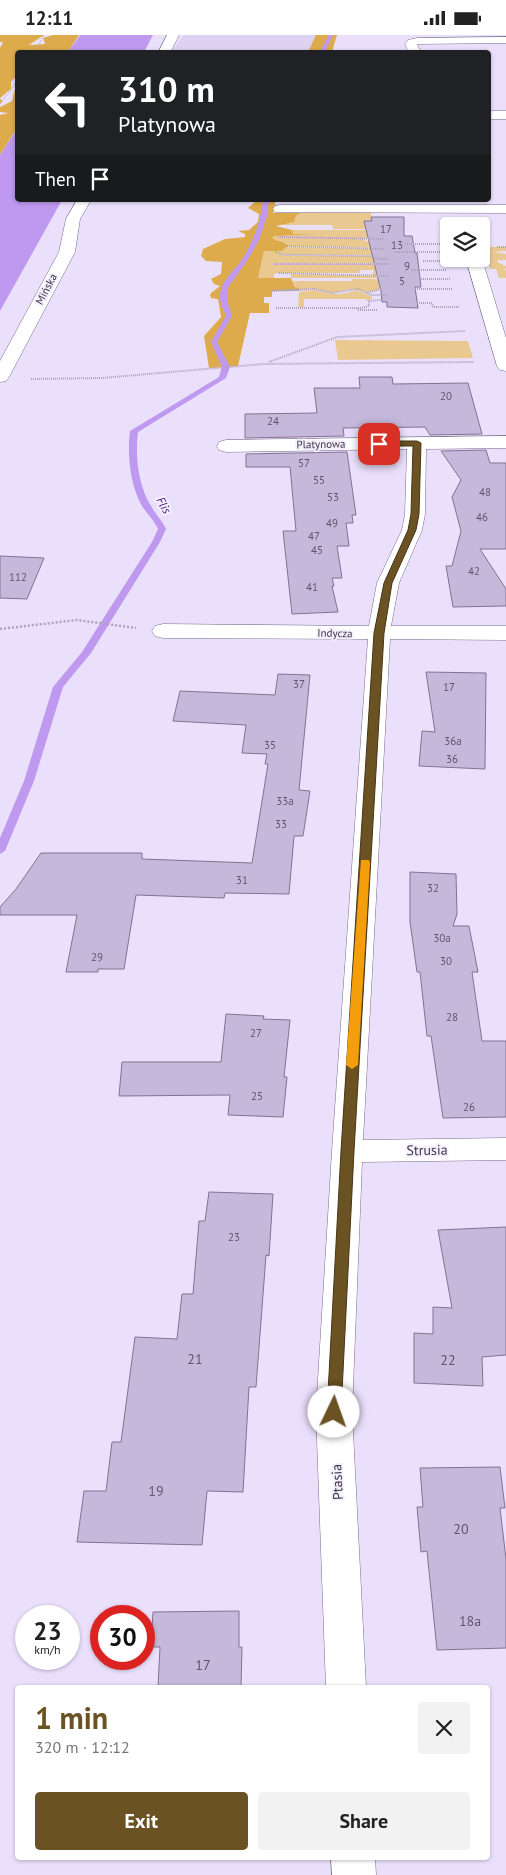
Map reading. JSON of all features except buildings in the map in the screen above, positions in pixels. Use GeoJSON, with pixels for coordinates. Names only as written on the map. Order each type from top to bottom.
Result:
{"type":"FeatureCollection","features":[{"type":"Feature","properties":{"kind":"street"},"geometry":{"type":"LineString","coordinates":[[166,50],[174,35]]}},
{"type":"Feature","properties":{"kind":"street"},"geometry":{"type":"LineString","coordinates":[[413,49],[412,42],[429,40],[506,40]]}},
{"type":"Feature","properties":{"kind":"street"},"geometry":{"type":"LineString","coordinates":[[491,115],[506,115]]}},
{"type":"Feature","properties":{"kind":"street","name":"Mińska"},"geometry":{"type":"LineString","coordinates":[[0,377],[67,252],[73,219],[83,202]]}},
{"type":"Feature","properties":{"kind":"street"},"geometry":{"type":"LineString","coordinates":[[280,209],[459,205],[506,209]]}},
{"type":"Feature","properties":{"kind":"street"},"geometry":{"type":"LineString","coordinates":[[476,267],[505,364]]}},
{"type":"Feature","properties":{"kind":"street","name":"Platynowa"},"geometry":{"type":"LineString","coordinates":[[226,446],[506,442]]}},
{"type":"Feature","properties":{"kind":"street","name":"Ptasia"},"geometry":{"type":"LineString","coordinates":[[346,1685],[334,1412],[347,1151],[379,633],[388,583],[412,530],[415,514],[417,443]]}},
{"type":"Feature","properties":{"kind":"street","name":"Indycza"},"geometry":{"type":"LineString","coordinates":[[163,631],[506,633]]}},
{"type":"Feature","properties":{"kind":"street","name":"Strusia"},"geometry":{"type":"LineString","coordinates":[[347,1151],[506,1149]]}},
{"type":"Feature","properties":{"kind":"street"},"geometry":{"type":"LineString","coordinates":[[353,1860],[354,1875]]}},
{"type":"Feature","properties":{"kind":"path"},"geometry":{"type":"LineString","coordinates":[[36,50],[44,35]]}},
{"type":"Feature","properties":{"kind":"path"},"geometry":{"type":"LineString","coordinates":[[0,105],[15,85]]}},
{"type":"Feature","properties":{"kind":"path"},"geometry":{"type":"LineString","coordinates":[[278,237],[384,240]]}},
{"type":"Feature","properties":{"kind":"path"},"geometry":{"type":"LineString","coordinates":[[405,244],[440,244]]}},
{"type":"Feature","properties":{"kind":"path"},"geometry":{"type":"LineString","coordinates":[[287,246],[385,249]]}},
{"type":"Feature","properties":{"kind":"path"},"geometry":{"type":"LineString","coordinates":[[275,252],[285,255],[372,256],[376,259],[389,259]]}},
{"type":"Feature","properties":{"kind":"path"},"geometry":{"type":"LineString","coordinates":[[395,252],[440,252]]}},
{"type":"Feature","properties":{"kind":"path"},"geometry":{"type":"LineString","coordinates":[[423,261],[440,261]]}},
{"type":"Feature","properties":{"kind":"path"},"geometry":{"type":"LineString","coordinates":[[274,264],[390,264]]}},
{"type":"Feature","properties":{"kind":"path"},"geometry":{"type":"LineString","coordinates":[[411,270],[447,270]]}},
{"type":"Feature","properties":{"kind":"path"},"geometry":{"type":"LineString","coordinates":[[279,273],[389,276]]}},
{"type":"Feature","properties":{"kind":"path"},"geometry":{"type":"LineString","coordinates":[[419,279],[457,279]]}},
{"type":"Feature","properties":{"kind":"path"},"geometry":{"type":"LineString","coordinates":[[272,291],[314,289],[332,293],[358,289],[371,295],[386,295]]}},
{"type":"Feature","properties":{"kind":"path"},"geometry":{"type":"LineString","coordinates":[[366,293],[381,289]]}},
{"type":"Feature","properties":{"kind":"path"},"geometry":{"type":"LineString","coordinates":[[415,289],[460,289]]}},
{"type":"Feature","properties":{"kind":"path"},"geometry":{"type":"LineString","coordinates":[[276,307],[358,308],[369,306],[369,301],[381,300]]}},
{"type":"Feature","properties":{"kind":"path"},"geometry":{"type":"LineString","coordinates":[[417,303],[432,303],[433,307],[463,307]]}},
{"type":"Feature","properties":{"kind":"path"},"geometry":{"type":"LineString","coordinates":[[358,308],[358,310],[378,310]]}},
{"type":"Feature","properties":{"kind":"path"},"geometry":{"type":"LineString","coordinates":[[264,363],[281,359],[324,340],[337,337],[429,332],[496,331]]}},
{"type":"Feature","properties":{"kind":"path"},"geometry":{"type":"LineString","coordinates":[[27,379],[102,378],[264,363],[505,364]]}},
{"type":"Feature","properties":{"kind":"path"},"geometry":{"type":"LineString","coordinates":[[0,629],[77,620],[112,626]]}},
{"type":"Feature","properties":{"kind":"shaded area"},"geometry":{"type":"Polygon","coordinates":[[[0,35],[44,35],[29,45],[45,44],[43,38],[53,35],[79,35],[69,50],[15,50],[15,77],[11,82],[11,89],[0,98],[0,48],[3,42],[0,42],[0,35]]]}},
{"type":"Feature","properties":{"kind":"shaded area"},"geometry":{"type":"Polygon","coordinates":[[[80,35],[153,35],[145,50],[69,50],[80,35]]]}},
{"type":"Feature","properties":{"kind":"shaded area"},"geometry":{"type":"Polygon","coordinates":[[[184,35],[316,35],[309,50],[172,50],[184,35]]]}},
{"type":"Feature","properties":{"kind":"shaded area"},"geometry":{"type":"Polygon","coordinates":[[[316,35],[337,35],[333,50],[309,50],[316,35]]]}},
{"type":"Feature","properties":{"kind":"shaded area"},"geometry":{"type":"Polygon","coordinates":[[[15,89],[15,131],[0,155],[0,115],[8,113],[0,112],[0,107],[12,101],[15,89]]]}},
{"type":"Feature","properties":{"kind":"shaded area"},"geometry":{"type":"Polygon","coordinates":[[[15,132],[15,202],[61,202],[0,311],[0,155],[15,132]]]}},
{"type":"Feature","properties":{"kind":"shaded area"},"geometry":{"type":"Polygon","coordinates":[[[255,202],[276,202],[273,213],[301,213],[296,216],[294,222],[276,226],[292,230],[293,234],[313,234],[274,236],[272,238],[288,246],[282,251],[264,251],[258,278],[291,278],[295,287],[299,288],[299,291],[272,291],[272,297],[264,297],[264,303],[269,303],[269,313],[250,313],[238,366],[209,368],[204,336],[221,317],[218,299],[211,298],[210,294],[220,286],[214,284],[211,279],[221,274],[222,262],[206,261],[201,256],[203,249],[225,239],[245,237],[245,234],[238,231],[249,230],[258,222],[259,214],[248,208],[255,202]]]}},
{"type":"Feature","properties":{"kind":"shaded area"},"geometry":{"type":"Polygon","coordinates":[[[301,213],[371,213],[372,221],[367,221],[372,229],[333,229],[332,225],[277,225],[295,220],[296,216],[301,213]]]}},
{"type":"Feature","properties":{"kind":"shaded area"},"geometry":{"type":"Polygon","coordinates":[[[292,230],[367,230],[384,238],[364,238],[365,241],[385,242],[385,248],[287,246],[286,243],[266,242],[268,234],[292,233],[292,230]]]}},
{"type":"Feature","properties":{"kind":"shaded area"},"geometry":{"type":"Polygon","coordinates":[[[287,247],[385,249],[373,255],[286,255],[275,253],[285,256],[371,256],[390,263],[274,264],[390,264],[389,275],[372,275],[374,270],[360,270],[360,273],[279,273],[274,274],[274,278],[258,278],[264,251],[282,251],[287,247]]]}},
{"type":"Feature","properties":{"kind":"shaded area"},"geometry":{"type":"Polygon","coordinates":[[[490,247],[506,247],[506,251],[494,252],[506,254],[506,260],[499,260],[497,262],[506,266],[506,269],[503,269],[506,270],[506,278],[499,278],[496,269],[490,269],[490,247]]]}},
{"type":"Feature","properties":{"kind":"shaded area"},"geometry":{"type":"Polygon","coordinates":[[[291,274],[389,276],[390,278],[291,278],[291,274]]]}},
{"type":"Feature","properties":{"kind":"shaded area"},"geometry":{"type":"Polygon","coordinates":[[[352,279],[385,279],[381,289],[367,292],[350,289],[332,293],[314,289],[299,291],[299,288],[296,288],[293,281],[352,281],[352,279]]]}},
{"type":"Feature","properties":{"kind":"shaded area"},"geometry":{"type":"Polygon","coordinates":[[[314,290],[338,294],[357,291],[372,297],[372,299],[366,301],[366,299],[304,299],[304,307],[298,307],[299,292],[314,290]]]}},
{"type":"Feature","properties":{"kind":"shaded area"},"geometry":{"type":"Polygon","coordinates":[[[335,340],[468,341],[473,358],[338,360],[335,340]]]}},
{"type":"Feature","properties":{"kind":"waterway","name":"Flis"},"geometry":{"type":"LineString","coordinates":[[323,50],[331,35]]}},
{"type":"Feature","properties":{"kind":"waterway","name":"Flis"},"geometry":{"type":"LineString","coordinates":[[0,851],[29,781],[58,687],[86,653],[156,542],[162,529],[145,503],[139,487],[133,448],[134,431],[222,378],[226,367],[214,342],[229,316],[224,300],[224,289],[256,240],[262,224],[266,202]]}},
{"type":"Feature","properties":{"kind":"slow traffic"},"geometry":{"type":"LineString","coordinates":[[352,1065],[365,863]]}},
{"type":"Feature","properties":{"kind":"route"},"geometry":{"type":"LineString","coordinates":[[334,1412],[347,1151],[379,633],[388,583],[412,530],[415,514],[417,443],[379,444]]}}]}
